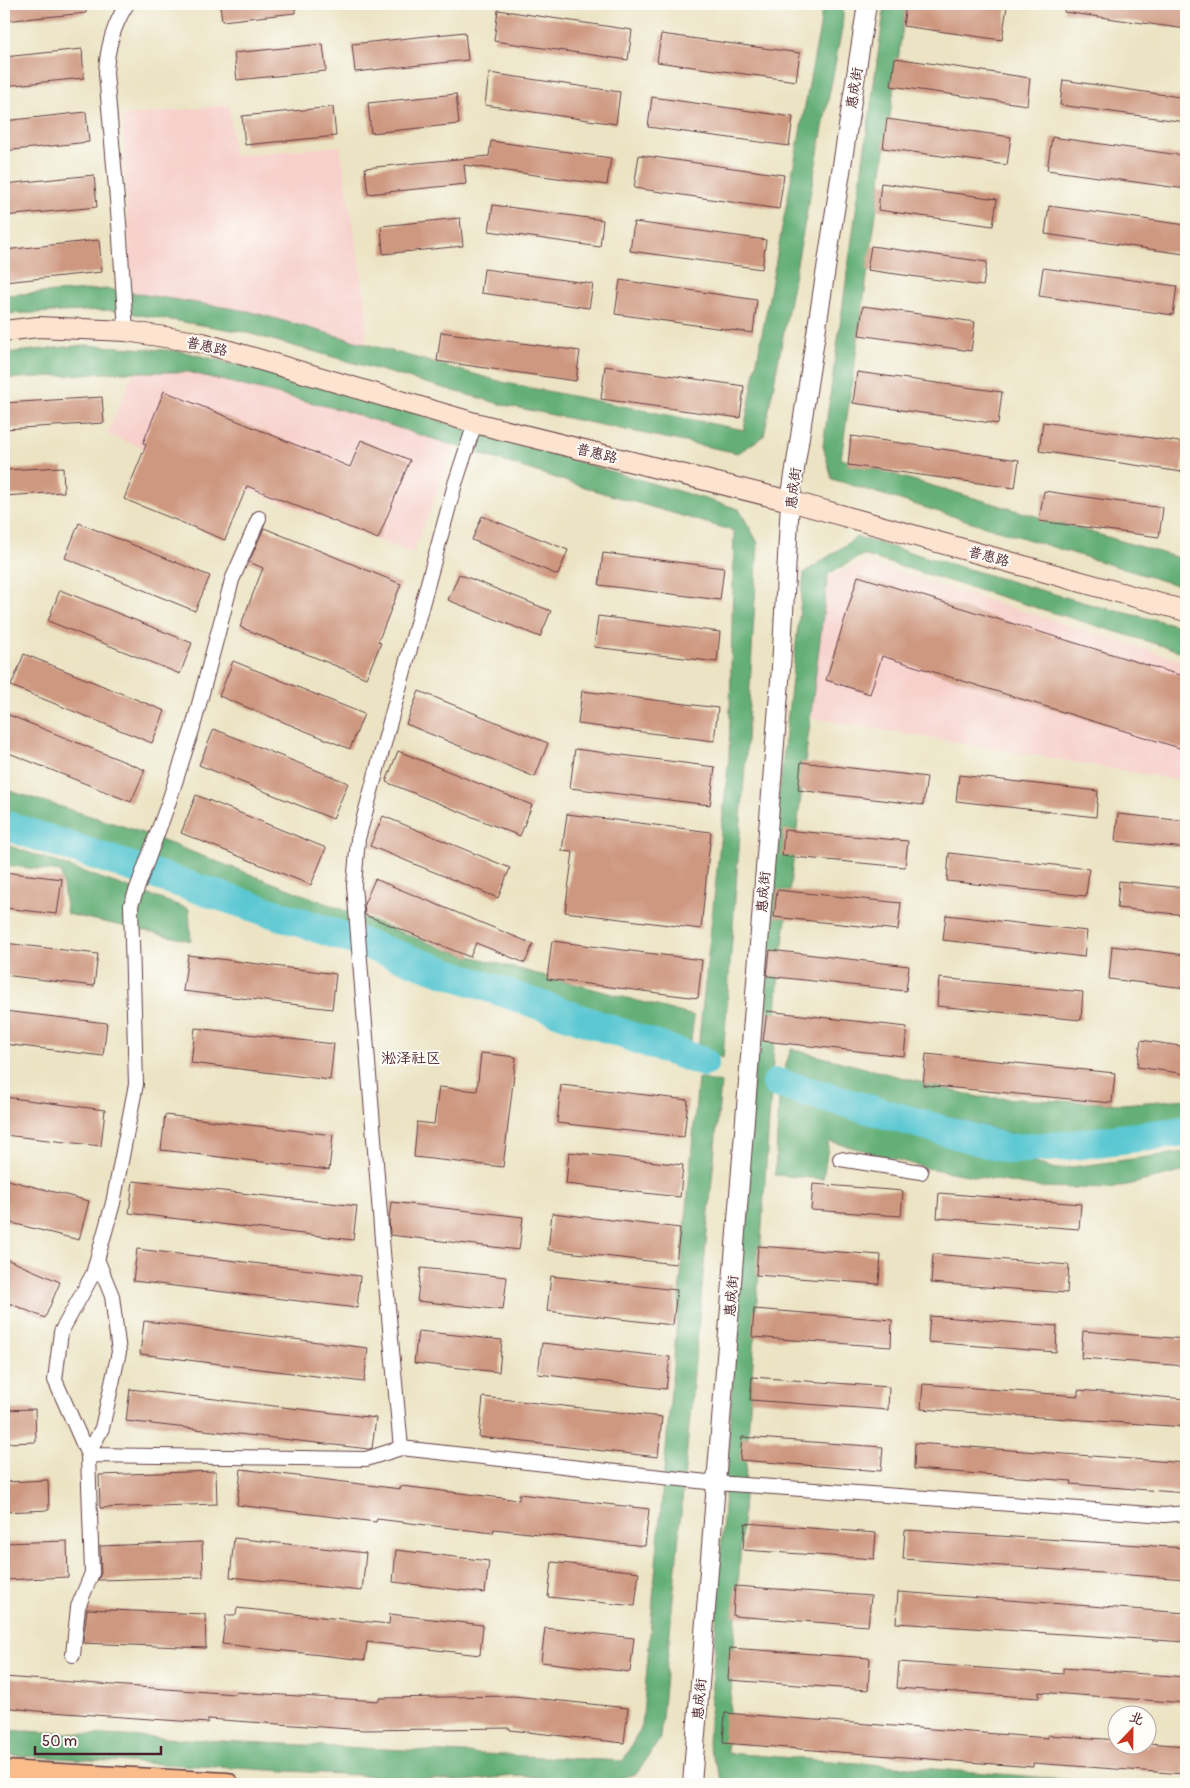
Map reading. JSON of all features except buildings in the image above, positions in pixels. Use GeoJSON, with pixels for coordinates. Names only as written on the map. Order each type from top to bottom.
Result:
{"type":"FeatureCollection","features":[{"type":"Feature","properties":{"kind":"main road","name":"普惠路"},"geometry":{"type":"LineString","coordinates":[[4,331],[38,327],[126,331],[203,343],[475,423],[790,501],[1186,610]]}},
{"type":"Feature","properties":{"kind":"main road"},"geometry":{"type":"LineString","coordinates":[[4,1772],[227,1784]]}},
{"type":"Feature","properties":{"kind":"street"},"geometry":{"type":"LineString","coordinates":[[126,331],[106,73],[111,36],[127,4]]}},
{"type":"Feature","properties":{"kind":"street","name":"惠成街"},"geometry":{"type":"LineString","coordinates":[[692,1784],[780,678],[790,501],[867,4]]}},
{"type":"Feature","properties":{"kind":"street"},"geometry":{"type":"LineString","coordinates":[[401,1448],[383,1252],[354,878],[358,840],[455,484],[475,423]]}},
{"type":"Feature","properties":{"kind":"street"},"geometry":{"type":"LineString","coordinates":[[73,1656],[78,1607],[92,1573],[88,1455],[55,1380],[61,1332],[93,1274],[113,1203],[136,1084],[131,905],[168,804],[193,727],[232,580],[259,518]]}},
{"type":"Feature","properties":{"kind":"street"},"geometry":{"type":"LineString","coordinates":[[840,1159],[921,1172]]}},
{"type":"Feature","properties":{"kind":"street"},"geometry":{"type":"LineString","coordinates":[[88,1455],[102,1428],[119,1352],[112,1296],[97,1258]]}},
{"type":"Feature","properties":{"kind":"street"},"geometry":{"type":"LineString","coordinates":[[88,1455],[366,1459],[401,1448],[716,1483],[1165,1515],[1186,1513]]}},
{"type":"Feature","properties":{"kind":"shaded area"},"geometry":{"type":"Polygon","coordinates":[[[229,105],[234,156],[340,146],[366,302],[366,357],[132,300],[122,116],[229,105]]]}},
{"type":"Feature","properties":{"kind":"shaded area"},"geometry":{"type":"Polygon","coordinates":[[[138,361],[221,372],[458,438],[413,554],[107,434],[138,361]]]}},
{"type":"Feature","properties":{"kind":"shaded area"},"geometry":{"type":"Polygon","coordinates":[[[864,562],[1186,662],[1186,781],[794,715],[812,583],[864,562]]]}},
{"type":"Feature","properties":{"kind":"green space"},"geometry":{"type":"Polygon","coordinates":[[[822,4],[844,4],[842,28],[764,436],[738,453],[504,405],[244,332],[110,310],[4,314],[4,295],[108,289],[248,311],[506,383],[744,430],[820,26],[822,4]]]}},
{"type":"Feature","properties":{"kind":"green space"},"geometry":{"type":"Polygon","coordinates":[[[885,4],[906,4],[841,459],[1186,560],[1186,588],[832,479],[823,446],[885,4]]]}},
{"type":"Feature","properties":{"kind":"green space"},"geometry":{"type":"Polygon","coordinates":[[[86,345],[180,351],[302,380],[739,509],[758,543],[747,740],[723,1058],[698,1049],[729,757],[734,531],[600,492],[342,410],[188,372],[122,372],[4,379],[4,353],[86,345]]]}},
{"type":"Feature","properties":{"kind":"green space"},"geometry":{"type":"Polygon","coordinates":[[[857,537],[1096,606],[1186,627],[1186,653],[863,555],[828,574],[778,985],[727,1753],[1129,1784],[724,1784],[708,1744],[761,953],[804,573],[857,537]]]}},
{"type":"Feature","properties":{"kind":"green space"},"geometry":{"type":"Polygon","coordinates":[[[4,789],[132,829],[448,950],[694,1016],[690,1049],[301,919],[4,826],[4,789]]]}},
{"type":"Feature","properties":{"kind":"green space"},"geometry":{"type":"Polygon","coordinates":[[[4,844],[189,909],[191,941],[67,914],[61,872],[4,865],[4,844]]]}},
{"type":"Feature","properties":{"kind":"green space"},"geometry":{"type":"Polygon","coordinates":[[[791,1049],[978,1097],[1122,1104],[1186,1099],[1186,1124],[1048,1144],[784,1071],[791,1049]]]}},
{"type":"Feature","properties":{"kind":"green space"},"geometry":{"type":"Polygon","coordinates":[[[698,1078],[721,1083],[660,1739],[637,1773],[612,1781],[513,1776],[464,1781],[4,1755],[4,1730],[623,1761],[642,1726],[698,1078]]]}},
{"type":"Feature","properties":{"kind":"green space"},"geometry":{"type":"Polygon","coordinates":[[[779,1096],[1057,1169],[1186,1152],[1186,1171],[1110,1189],[1037,1187],[927,1168],[829,1141],[823,1179],[775,1175],[779,1096]]]}},
{"type":"Feature","properties":{"kind":"waterway"},"geometry":{"type":"LineString","coordinates":[[4,825],[330,932],[704,1062]]}},
{"type":"Feature","properties":{"kind":"waterway"},"geometry":{"type":"LineString","coordinates":[[777,1083],[1009,1149],[1063,1146],[1186,1131]]}},
{"type":"Feature","properties":{"kind":"district","name":"淞泽社区"},"geometry":{"type":"Point","coordinates":[411,1058]}}]}
